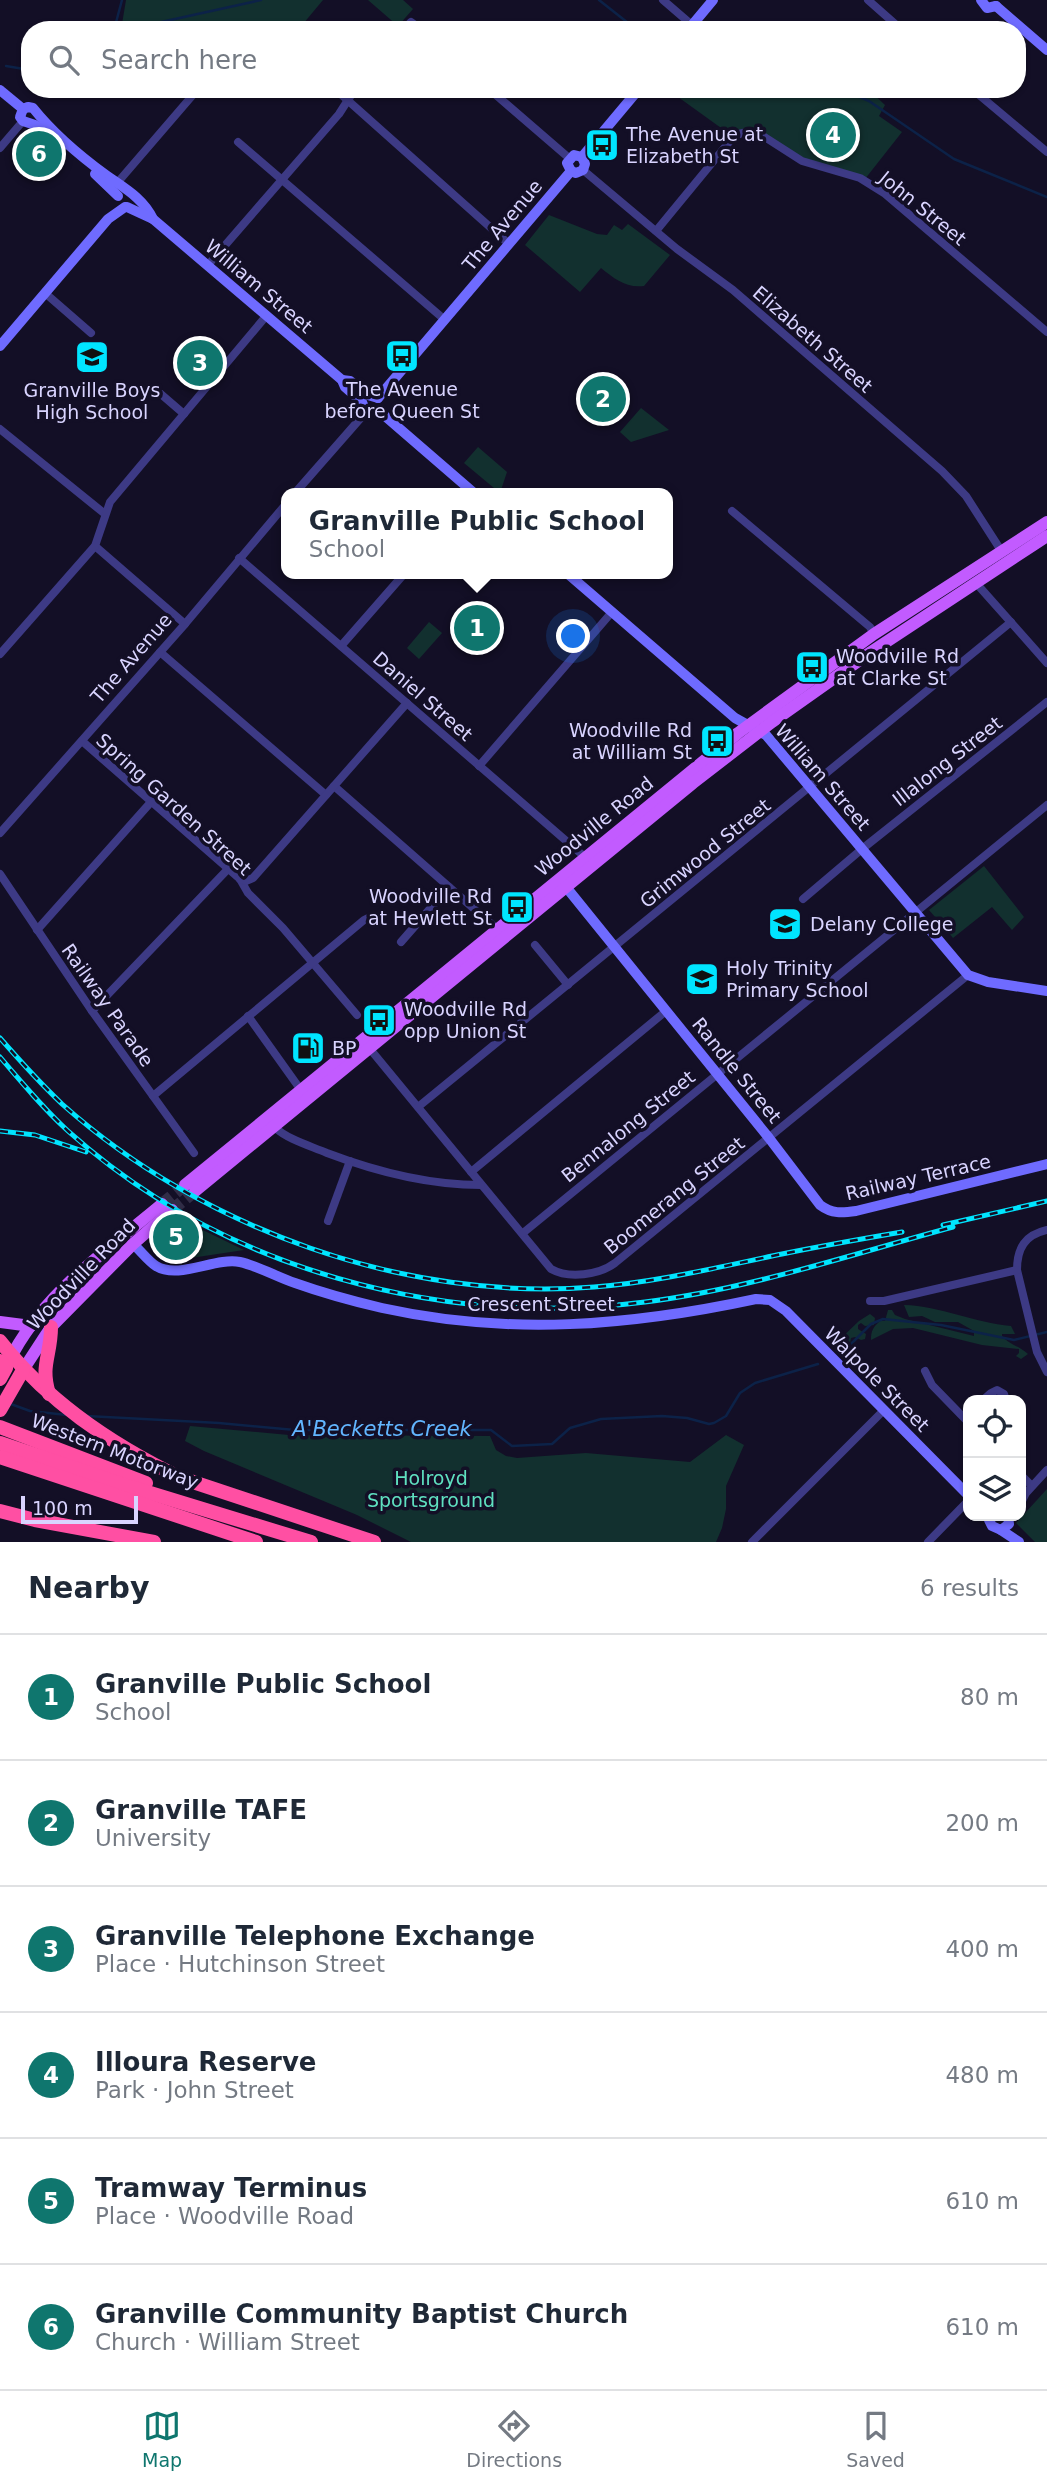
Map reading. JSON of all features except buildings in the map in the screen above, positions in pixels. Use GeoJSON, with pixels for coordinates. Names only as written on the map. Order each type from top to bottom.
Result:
{"type":"FeatureCollection","features":[{"type":"Feature","properties":{"kind":"highway"},"geometry":{"type":"LineString","coordinates":[[50,1395],[44,1376],[51,1345],[51,1327]]}},
{"type":"Feature","properties":{"kind":"highway"},"geometry":{"type":"LineString","coordinates":[[0,1341],[4,1368],[50,1395],[121,1447],[181,1478],[374,1542]]}},
{"type":"Feature","properties":{"kind":"highway"},"geometry":{"type":"LineString","coordinates":[[0,1410],[20,1376]]}},
{"type":"Feature","properties":{"kind":"highway","name":"Western Motorway"},"geometry":{"type":"LineString","coordinates":[[0,1427],[40,1457],[256,1542]]}},
{"type":"Feature","properties":{"kind":"highway","name":"Western Motorway"},"geometry":{"type":"LineString","coordinates":[[0,1443],[124,1485],[311,1542]]}},
{"type":"Feature","properties":{"kind":"highway","name":"Western Motorway"},"geometry":{"type":"LineString","coordinates":[[0,1457],[40,1457]]}},
{"type":"Feature","properties":{"kind":"highway"},"geometry":{"type":"LineString","coordinates":[[0,1511],[154,1542]]}},
{"type":"Feature","properties":{"kind":"main road","name":"Woodville Road"},"geometry":{"type":"LineString","coordinates":[[1047,522],[874,634],[586,858],[563,884],[497,929],[304,1095],[190,1188],[274,1127],[304,1095],[370,1049],[563,884],[754,728],[1047,536]]}},
{"type":"Feature","properties":{"kind":"main road","name":"Woodville Road"},"geometry":{"type":"LineString","coordinates":[[4,1368],[31,1326],[55,1296],[86,1266],[167,1207],[51,1327],[20,1376]]}},
{"type":"Feature","properties":{"kind":"main road"},"geometry":{"type":"LineString","coordinates":[[86,1266],[127,1243],[133,1244]]}},
{"type":"Feature","properties":{"kind":"main road"},"geometry":{"type":"LineString","coordinates":[[0,1322],[31,1326]]}},
{"type":"Feature","properties":{"kind":"street"},"geometry":{"type":"LineString","coordinates":[[663,0],[684,21]]}},
{"type":"Feature","properties":{"kind":"street"},"geometry":{"type":"LineString","coordinates":[[695,21],[713,0]]}},
{"type":"Feature","properties":{"kind":"street"},"geometry":{"type":"LineString","coordinates":[[868,0],[892,21]]}},
{"type":"Feature","properties":{"kind":"street"},"geometry":{"type":"LineString","coordinates":[[981,0],[987,8],[997,3],[1016,21]]}},
{"type":"Feature","properties":{"kind":"street"},"geometry":{"type":"LineString","coordinates":[[1026,30],[1047,50]]}},
{"type":"Feature","properties":{"kind":"street"},"geometry":{"type":"LineString","coordinates":[[0,90],[23,109]]}},
{"type":"Feature","properties":{"kind":"street"},"geometry":{"type":"LineString","coordinates":[[0,346],[108,219],[192,98]]}},
{"type":"Feature","properties":{"kind":"street"},"geometry":{"type":"LineString","coordinates":[[345,98],[509,244]]}},
{"type":"Feature","properties":{"kind":"street"},"geometry":{"type":"LineString","coordinates":[[208,265],[350,98]]}},
{"type":"Feature","properties":{"kind":"street"},"geometry":{"type":"LineString","coordinates":[[499,98],[569,158]]}},
{"type":"Feature","properties":{"kind":"street"},"geometry":{"type":"LineString","coordinates":[[582,157],[631,98]]}},
{"type":"Feature","properties":{"kind":"street"},"geometry":{"type":"LineString","coordinates":[[983,98],[1047,152]]}},
{"type":"Feature","properties":{"kind":"street"},"geometry":{"type":"LineString","coordinates":[[0,148],[27,122],[35,120],[37,113],[31,107],[23,109]]}},
{"type":"Feature","properties":{"kind":"street"},"geometry":{"type":"LineString","coordinates":[[23,109],[20,117],[27,122]]}},
{"type":"Feature","properties":{"kind":"street","name":"William Street"},"geometry":{"type":"LineString","coordinates":[[37,113],[124,197]]}},
{"type":"Feature","properties":{"kind":"street","name":"William Street"},"geometry":{"type":"LineString","coordinates":[[27,122],[44,131],[153,219],[342,380],[349,381],[468,488]]}},
{"type":"Feature","properties":{"kind":"street","name":"John Street"},"geometry":{"type":"LineString","coordinates":[[656,231],[739,134],[747,132],[764,135],[802,161],[860,178],[884,193],[1047,332]]}},
{"type":"Feature","properties":{"kind":"street"},"geometry":{"type":"LineString","coordinates":[[238,142],[445,320]]}},
{"type":"Feature","properties":{"kind":"street"},"geometry":{"type":"LineString","coordinates":[[574,155],[582,157],[585,164],[583,170],[576,173],[570,171],[567,163],[569,158],[574,155]]}},
{"type":"Feature","properties":{"kind":"street","name":"Elizabeth Street"},"geometry":{"type":"LineString","coordinates":[[583,170],[733,290],[943,471],[965,496],[1002,552]]}},
{"type":"Feature","properties":{"kind":"street","name":"The Avenue"},"geometry":{"type":"LineString","coordinates":[[299,488],[570,171]]}},
{"type":"Feature","properties":{"kind":"street"},"geometry":{"type":"LineString","coordinates":[[45,293],[91,333]]}},
{"type":"Feature","properties":{"kind":"street"},"geometry":{"type":"LineString","coordinates":[[0,654],[95,546],[110,502],[267,316]]}},
{"type":"Feature","properties":{"kind":"street"},"geometry":{"type":"LineString","coordinates":[[155,389],[184,414]]}},
{"type":"Feature","properties":{"kind":"street"},"geometry":{"type":"LineString","coordinates":[[0,429],[105,514]]}},
{"type":"Feature","properties":{"kind":"street","name":"The Avenue"},"geometry":{"type":"LineString","coordinates":[[0,833],[185,624],[281,510]]}},
{"type":"Feature","properties":{"kind":"street"},"geometry":{"type":"LineString","coordinates":[[732,511],[870,627],[874,634]]}},
{"type":"Feature","properties":{"kind":"street"},"geometry":{"type":"LineString","coordinates":[[95,546],[185,624]]}},
{"type":"Feature","properties":{"kind":"street","name":"Daniel Street"},"geometry":{"type":"LineString","coordinates":[[239,558],[586,858]]}},
{"type":"Feature","properties":{"kind":"street"},"geometry":{"type":"LineString","coordinates":[[341,646],[400,579]]}},
{"type":"Feature","properties":{"kind":"street","name":"William Street"},"geometry":{"type":"LineString","coordinates":[[574,579],[735,718],[766,734],[968,975]]}},
{"type":"Feature","properties":{"kind":"street"},"geometry":{"type":"LineString","coordinates":[[976,583],[1047,663]]}},
{"type":"Feature","properties":{"kind":"street"},"geometry":{"type":"LineString","coordinates":[[479,766],[612,612]]}},
{"type":"Feature","properties":{"kind":"street","name":"Grimwood Street"},"geometry":{"type":"LineString","coordinates":[[418,1107],[1011,622]]}},
{"type":"Feature","properties":{"kind":"street"},"geometry":{"type":"LineString","coordinates":[[160,652],[326,795]]}},
{"type":"Feature","properties":{"kind":"street","name":"Illalong Street"},"geometry":{"type":"LineString","coordinates":[[803,899],[1047,702]]}},
{"type":"Feature","properties":{"kind":"street"},"geometry":{"type":"LineString","coordinates":[[240,879],[246,881],[253,878],[407,703]]}},
{"type":"Feature","properties":{"kind":"street","name":"Spring Garden Street"},"geometry":{"type":"LineString","coordinates":[[82,741],[240,879],[248,893],[283,928],[357,1016]]}},
{"type":"Feature","properties":{"kind":"street"},"geometry":{"type":"LineString","coordinates":[[334,786],[497,929]]}},
{"type":"Feature","properties":{"kind":"street"},"geometry":{"type":"LineString","coordinates":[[37,930],[151,802]]}},
{"type":"Feature","properties":{"kind":"street","name":"Bennalong Street"},"geometry":{"type":"LineString","coordinates":[[523,1233],[1047,805]]}},
{"type":"Feature","properties":{"kind":"street"},"geometry":{"type":"LineString","coordinates":[[92,1011],[228,869]]}},
{"type":"Feature","properties":{"kind":"street","name":"Railway Parade"},"geometry":{"type":"LineString","coordinates":[[0,874],[92,1011],[194,1153]]}},
{"type":"Feature","properties":{"kind":"street","name":"Randle Street"},"geometry":{"type":"LineString","coordinates":[[563,884],[780,1153]]}},
{"type":"Feature","properties":{"kind":"street"},"geometry":{"type":"LineString","coordinates":[[401,942],[449,887]]}},
{"type":"Feature","properties":{"kind":"street"},"geometry":{"type":"LineString","coordinates":[[153,1096],[364,920],[368,917],[375,919]]}},
{"type":"Feature","properties":{"kind":"street"},"geometry":{"type":"LineString","coordinates":[[535,945],[568,985]]}},
{"type":"Feature","properties":{"kind":"street"},"geometry":{"type":"LineString","coordinates":[[968,975],[988,982],[1047,991]]}},
{"type":"Feature","properties":{"kind":"street","name":"Boomerang Street"},"geometry":{"type":"LineString","coordinates":[[523,1233],[551,1269],[559,1274],[605,1271],[968,975]]}},
{"type":"Feature","properties":{"kind":"street"},"geometry":{"type":"LineString","coordinates":[[471,1172],[666,1011]]}},
{"type":"Feature","properties":{"kind":"street"},"geometry":{"type":"LineString","coordinates":[[248,1016],[304,1095]]}},
{"type":"Feature","properties":{"kind":"street"},"geometry":{"type":"LineString","coordinates":[[370,1049],[523,1233]]}},
{"type":"Feature","properties":{"kind":"street"},"geometry":{"type":"LineString","coordinates":[[274,1127],[295,1140],[393,1174],[437,1183],[481,1185]]}},
{"type":"Feature","properties":{"kind":"street","name":"Railway Terrace"},"geometry":{"type":"LineString","coordinates":[[780,1153],[820,1205],[836,1213],[867,1208],[1047,1164]]}},
{"type":"Feature","properties":{"kind":"street"},"geometry":{"type":"LineString","coordinates":[[328,1221],[350,1161]]}},
{"type":"Feature","properties":{"kind":"street"},"geometry":{"type":"LineString","coordinates":[[1047,1230],[1032,1234],[1022,1245],[1017,1257],[1017,1270],[1030,1323],[1047,1372]]}},
{"type":"Feature","properties":{"kind":"street","name":"Crescent Street"},"geometry":{"type":"LineString","coordinates":[[133,1244],[156,1266],[168,1270],[236,1261],[325,1293],[380,1308],[502,1325],[629,1321],[693,1312],[756,1298]]}},
{"type":"Feature","properties":{"kind":"street"},"geometry":{"type":"LineString","coordinates":[[870,1301],[884,1301],[1017,1270]]}},
{"type":"Feature","properties":{"kind":"street","name":"Walpole Street"},"geometry":{"type":"LineString","coordinates":[[756,1298],[770,1300],[786,1311],[963,1489]]}},
{"type":"Feature","properties":{"kind":"street"},"geometry":{"type":"LineString","coordinates":[[925,1371],[932,1385],[963,1414]]}},
{"type":"Feature","properties":{"kind":"street"},"geometry":{"type":"LineString","coordinates":[[988,1395],[997,1390],[1004,1395]]}},
{"type":"Feature","properties":{"kind":"street"},"geometry":{"type":"LineString","coordinates":[[752,1542],[884,1410]]}},
{"type":"Feature","properties":{"kind":"street"},"geometry":{"type":"LineString","coordinates":[[1026,1491],[1047,1470]]}},
{"type":"Feature","properties":{"kind":"street"},"geometry":{"type":"LineString","coordinates":[[928,1542],[963,1506]]}},
{"type":"Feature","properties":{"kind":"street"},"geometry":{"type":"LineString","coordinates":[[990,1521],[992,1527],[1007,1521],[1016,1539]]}},
{"type":"Feature","properties":{"kind":"green space"},"geometry":{"type":"Polygon","coordinates":[[[126,0],[323,0],[306,21],[122,21],[126,0]]]}},
{"type":"Feature","properties":{"kind":"green space"},"geometry":{"type":"Polygon","coordinates":[[[368,0],[403,0],[413,9],[402,21],[392,21],[368,0]]]}},
{"type":"Feature","properties":{"kind":"green space"},"geometry":{"type":"Polygon","coordinates":[[[679,98],[878,98],[885,105],[879,116],[902,132],[865,179],[802,158],[761,132],[742,130],[728,133],[679,98]]]}},
{"type":"Feature","properties":{"kind":"green space"},"geometry":{"type":"Polygon","coordinates":[[[549,215],[597,234],[607,235],[614,225],[622,230],[628,224],[670,255],[644,286],[626,284],[601,268],[580,292],[525,245],[549,215]]]}},
{"type":"Feature","properties":{"kind":"green space"},"geometry":{"type":"Polygon","coordinates":[[[641,408],[669,430],[631,442],[620,432],[641,408]]]}},
{"type":"Feature","properties":{"kind":"green space"},"geometry":{"type":"Polygon","coordinates":[[[478,447],[507,472],[502,488],[494,488],[464,463],[478,447]]]}},
{"type":"Feature","properties":{"kind":"green space"},"geometry":{"type":"Polygon","coordinates":[[[429,622],[442,633],[419,659],[407,648],[429,622]]]}},
{"type":"Feature","properties":{"kind":"green space"},"geometry":{"type":"Polygon","coordinates":[[[984,866],[1024,917],[1012,930],[992,907],[953,938],[929,910],[984,866]]]}},
{"type":"Feature","properties":{"kind":"green space"},"geometry":{"type":"Polygon","coordinates":[[[178,1218],[244,1250],[164,1260],[153,1250],[159,1235],[178,1218]]]}},
{"type":"Feature","properties":{"kind":"green space"},"geometry":{"type":"Polygon","coordinates":[[[904,1305],[931,1308],[1011,1326],[1015,1334],[1002,1336],[1028,1354],[1021,1359],[1016,1356],[1019,1349],[982,1345],[913,1328],[893,1329],[871,1340],[873,1329],[880,1321],[885,1321],[888,1310],[905,1319],[974,1336],[974,1331],[958,1322],[935,1322],[922,1316],[909,1317],[904,1305]]]}},
{"type":"Feature","properties":{"kind":"green space"},"geometry":{"type":"Polygon","coordinates":[[[870,1314],[875,1318],[874,1325],[858,1325],[858,1329],[866,1334],[865,1339],[851,1338],[854,1351],[850,1359],[835,1344],[870,1314]]]}},
{"type":"Feature","properties":{"kind":"green space","name":"Holroyd Sportsground"},"geometry":{"type":"Polygon","coordinates":[[[190,1426],[289,1435],[490,1436],[496,1450],[517,1458],[586,1453],[690,1462],[726,1435],[744,1445],[726,1486],[726,1509],[716,1542],[411,1542],[357,1515],[204,1451],[185,1441],[190,1426]]]}},
{"type":"Feature","properties":{"kind":"green space"},"geometry":{"type":"Polygon","coordinates":[[[1047,1489],[1047,1542],[1035,1542],[1016,1523],[1026,1521],[1026,1512],[1047,1489]]]}},
{"type":"Feature","properties":{"kind":"waterway"},"geometry":{"type":"LineString","coordinates":[[116,21],[122,0]]}},
{"type":"Feature","properties":{"kind":"waterway"},"geometry":{"type":"LineString","coordinates":[[166,21],[261,0]]}},
{"type":"Feature","properties":{"kind":"waterway"},"geometry":{"type":"LineString","coordinates":[[599,0],[626,21]]}},
{"type":"Feature","properties":{"kind":"waterway"},"geometry":{"type":"LineString","coordinates":[[6,66],[21,68]]}},
{"type":"Feature","properties":{"kind":"waterway"},"geometry":{"type":"LineString","coordinates":[[862,98],[954,159],[1047,197]]}},
{"type":"Feature","properties":{"kind":"waterway","name":"A'Becketts Creek"},"geometry":{"type":"LineString","coordinates":[[849,1346],[871,1324],[883,1319],[941,1325],[1014,1340],[1047,1332]]}},
{"type":"Feature","properties":{"kind":"waterway","name":"A'Becketts Creek"},"geometry":{"type":"LineString","coordinates":[[87,1416],[295,1430],[491,1430],[512,1446],[552,1444],[570,1428],[601,1419],[662,1416],[714,1423],[726,1416],[740,1393],[755,1383],[818,1364]]}},
{"type":"Feature","properties":{"kind":"waterway","name":"A'Becketts Creek"},"geometry":{"type":"LineString","coordinates":[[8,1403],[30,1411],[67,1415]]}},
{"type":"Feature","properties":{"kind":"tunnel"},"geometry":{"type":"LineString","coordinates":[[162,1204],[185,1185]]}},
{"type":"Feature","properties":{"kind":"tunnel"},"geometry":{"type":"LineString","coordinates":[[172,1210],[195,1191]]}},
{"type":"Feature","properties":{"kind":"railway"},"geometry":{"type":"LineString","coordinates":[[0,1038],[62,1104],[117,1148],[178,1187],[242,1221],[310,1248],[380,1269],[451,1282],[523,1289],[594,1287],[665,1278],[902,1232]]}},
{"type":"Feature","properties":{"kind":"railway"},"geometry":{"type":"LineString","coordinates":[[0,1057],[68,1131],[129,1179],[195,1220],[265,1253],[338,1278],[414,1296],[491,1306],[568,1308],[645,1302],[762,1280],[953,1227]]}},
{"type":"Feature","properties":{"kind":"railway"},"geometry":{"type":"LineString","coordinates":[[0,1131],[35,1135],[86,1152]]}},
{"type":"Feature","properties":{"kind":"railway"},"geometry":{"type":"LineString","coordinates":[[943,1225],[1047,1201]]}},
{"type":"Feature","properties":{"kind":"place","name":"Illoura Reserve"},"geometry":{"type":"Point","coordinates":[833,135]}},
{"type":"Feature","properties":{"kind":"place","name":"The Avenue at Elizabeth St"},"geometry":{"type":"Point","coordinates":[602,145]}},
{"type":"Feature","properties":{"kind":"place","name":"Granville Community Baptist Church"},"geometry":{"type":"Point","coordinates":[39,154]}},
{"type":"Feature","properties":{"kind":"place","name":"The Avenue before Queen St"},"geometry":{"type":"Point","coordinates":[402,356]}},
{"type":"Feature","properties":{"kind":"place","name":"Granville Boys High School"},"geometry":{"type":"Point","coordinates":[92,357]}},
{"type":"Feature","properties":{"kind":"place","name":"Granville Telephone Exchange"},"geometry":{"type":"Point","coordinates":[200,363]}},
{"type":"Feature","properties":{"kind":"place","name":"Granville TAFE"},"geometry":{"type":"Point","coordinates":[603,399]}},
{"type":"Feature","properties":{"kind":"place","name":"Granville Public School"},"geometry":{"type":"Point","coordinates":[477,628]}},
{"type":"Feature","properties":{"kind":"place","name":"Woodville Rd at Clarke St"},"geometry":{"type":"Point","coordinates":[812,667]}},
{"type":"Feature","properties":{"kind":"place","name":"Woodville Rd at William St"},"geometry":{"type":"Point","coordinates":[717,741]}},
{"type":"Feature","properties":{"kind":"place","name":"Woodville Rd at Hewlett St"},"geometry":{"type":"Point","coordinates":[517,907]}},
{"type":"Feature","properties":{"kind":"place","name":"Delany College"},"geometry":{"type":"Point","coordinates":[785,924]}},
{"type":"Feature","properties":{"kind":"place","name":"Holy Trinity Primary School"},"geometry":{"type":"Point","coordinates":[702,979]}},
{"type":"Feature","properties":{"kind":"place","name":"Woodville Rd opp Union St"},"geometry":{"type":"Point","coordinates":[379,1020]}},
{"type":"Feature","properties":{"kind":"place","name":"BP"},"geometry":{"type":"Point","coordinates":[308,1048]}},
{"type":"Feature","properties":{"kind":"place","name":"Tramway Terminus"},"geometry":{"type":"Point","coordinates":[176,1237]}}]}
